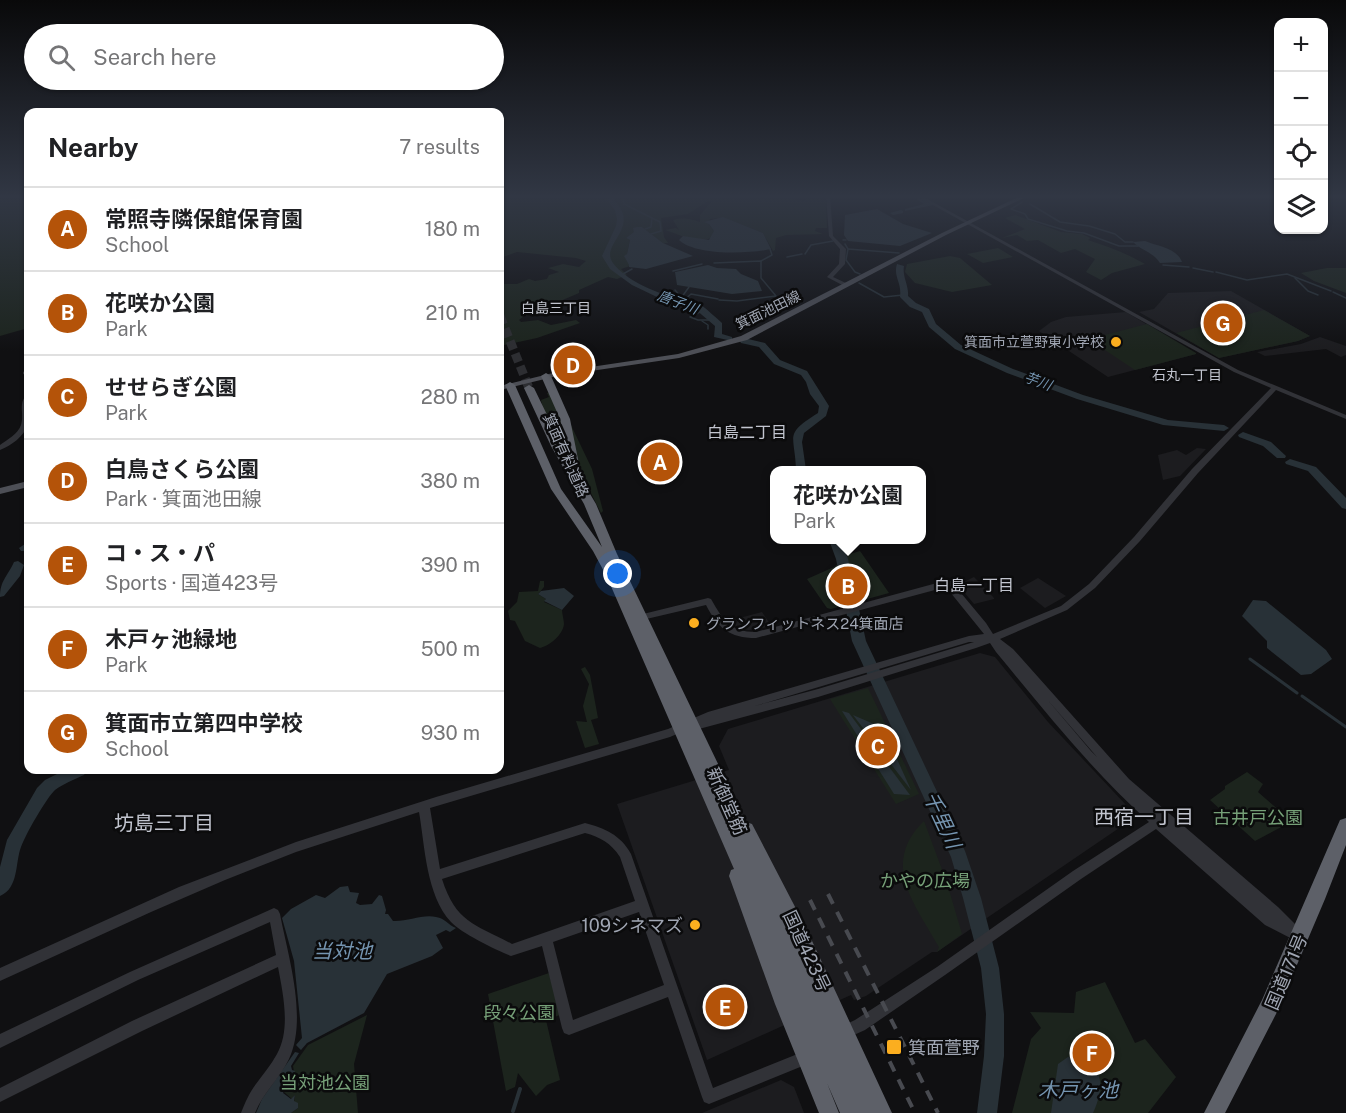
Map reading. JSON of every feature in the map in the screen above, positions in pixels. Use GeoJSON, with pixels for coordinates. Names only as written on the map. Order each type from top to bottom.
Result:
{"type":"FeatureCollection","features":[{"type":"Feature","properties":{"kind":"highway"},"geometry":{"type":"LineString","coordinates":[[546,375],[565,419],[572,459],[584,492]]}},
{"type":"Feature","properties":{"kind":"highway"},"geometry":{"type":"LineString","coordinates":[[505,386],[556,489],[585,532]]}},
{"type":"Feature","properties":{"kind":"highway","name":"箕面有料道路"},"geometry":{"type":"LineString","coordinates":[[584,492],[525,389],[563,489],[585,532]]}},
{"type":"Feature","properties":{"kind":"highway","name":"新御堂筋"},"geometry":{"type":"LineString","coordinates":[[584,492],[642,617],[722,826],[850,1113]]}},
{"type":"Feature","properties":{"kind":"highway","name":"新御堂筋"},"geometry":{"type":"LineString","coordinates":[[585,532],[613,577],[686,727],[726,794],[865,1113]]}},
{"type":"Feature","properties":{"kind":"highway","name":"国道423号"},"geometry":{"type":"LineString","coordinates":[[726,794],[773,878],[882,1113]]}},
{"type":"Feature","properties":{"kind":"highway","name":"国道171号"},"geometry":{"type":"LineString","coordinates":[[1214,1113],[1260,1030],[1346,825]]}},
{"type":"Feature","properties":{"kind":"highway"},"geometry":{"type":"LineString","coordinates":[[722,826],[743,892],[805,1058],[829,1113]]}},
{"type":"Feature","properties":{"kind":"main road","name":"箕面池田線"},"geometry":{"type":"LineString","coordinates":[[505,386],[546,375],[660,360],[732,342],[769,327],[922,247]]}},
{"type":"Feature","properties":{"kind":"main road"},"geometry":{"type":"LineString","coordinates":[[0,490],[24,485]]}},
{"type":"Feature","properties":{"kind":"street"},"geometry":{"type":"LineString","coordinates":[[841,247],[842,264],[830,277],[846,285]]}},
{"type":"Feature","properties":{"kind":"street"},"geometry":{"type":"LineString","coordinates":[[1012,247],[1236,371],[1274,389],[1346,417]]}},
{"type":"Feature","properties":{"kind":"street"},"geometry":{"type":"LineString","coordinates":[[0,975],[106,926],[297,847],[686,727],[702,725],[884,669],[976,645],[1056,613],[1082,595],[1137,539],[1195,471],[1274,389]]}},
{"type":"Feature","properties":{"kind":"street"},"geometry":{"type":"LineString","coordinates":[[0,448],[24,426]]}},
{"type":"Feature","properties":{"kind":"street"},"geometry":{"type":"LineString","coordinates":[[642,617],[708,601],[724,627],[739,634],[754,636],[948,582],[992,637],[1010,651],[1109,766],[1161,820],[1269,921],[1300,938]]}},
{"type":"Feature","properties":{"kind":"street"},"geometry":{"type":"LineString","coordinates":[[424,807],[436,876],[446,903],[456,918],[467,926],[512,950],[642,905]]}},
{"type":"Feature","properties":{"kind":"street"},"geometry":{"type":"LineString","coordinates":[[845,1032],[972,950],[1077,875],[1161,820]]}},
{"type":"Feature","properties":{"kind":"street"},"geometry":{"type":"LineString","coordinates":[[436,876],[585,828],[605,833],[618,842],[625,854],[709,1097],[805,1058]]}},
{"type":"Feature","properties":{"kind":"street"},"geometry":{"type":"LineString","coordinates":[[0,1041],[134,976],[273,914],[290,1008],[289,1045],[279,1063],[253,1097],[248,1113]]}},
{"type":"Feature","properties":{"kind":"street"},"geometry":{"type":"LineString","coordinates":[[546,939],[569,1028],[671,989]]}},
{"type":"Feature","properties":{"kind":"street"},"geometry":{"type":"LineString","coordinates":[[0,1095],[137,1026],[282,959]]}},
{"type":"Feature","properties":{"kind":"shaded area"},"geometry":{"type":"Polygon","coordinates":[[[1231,291],[1310,336],[1298,341],[1219,358],[1139,312],[1154,309],[1168,293],[1231,291]]]}},
{"type":"Feature","properties":{"kind":"shaded area","name":"箕面市立萱野東小学校"},"geometry":{"type":"Polygon","coordinates":[[[1126,312],[1196,354],[1108,377],[1039,331],[1051,322],[1066,317],[1126,312]]]}},
{"type":"Feature","properties":{"kind":"shaded area"},"geometry":{"type":"Polygon","coordinates":[[[1320,337],[1346,346],[1346,355],[1341,357],[1326,349],[1265,356],[1257,352],[1301,344],[1320,337]]]}},
{"type":"Feature","properties":{"kind":"shaded area"},"geometry":{"type":"Polygon","coordinates":[[[1197,448],[1206,449],[1180,476],[1163,480],[1158,455],[1177,450],[1186,455],[1197,448]]]}},
{"type":"Feature","properties":{"kind":"shaded area"},"geometry":{"type":"Polygon","coordinates":[[[974,577],[994,599],[974,604],[958,585],[974,577]]]}},
{"type":"Feature","properties":{"kind":"shaded area"},"geometry":{"type":"Polygon","coordinates":[[[1038,578],[1066,596],[1045,608],[1020,588],[1038,578]]]}},
{"type":"Feature","properties":{"kind":"shaded area"},"geometry":{"type":"Polygon","coordinates":[[[762,612],[770,624],[768,627],[741,629],[728,621],[762,612]]]}},
{"type":"Feature","properties":{"kind":"shaded area"},"geometry":{"type":"Polygon","coordinates":[[[980,653],[995,657],[1048,722],[1127,806],[1128,822],[937,952],[932,952],[866,996],[854,1000],[851,995],[707,1060],[617,804],[729,770],[719,746],[728,729],[980,653]]]}},
{"type":"Feature","properties":{"kind":"shaded area"},"geometry":{"type":"Polygon","coordinates":[[[781,1080],[794,1087],[804,1113],[702,1113],[781,1080]]]}},
{"type":"Feature","properties":{"kind":"green space"},"geometry":{"type":"Polygon","coordinates":[[[0,247],[24,247],[24,329],[0,336],[0,247]]]}},
{"type":"Feature","properties":{"kind":"green space"},"geometry":{"type":"Polygon","coordinates":[[[504,247],[629,247],[625,257],[630,266],[621,269],[627,275],[617,279],[608,277],[558,302],[545,301],[541,304],[544,306],[539,314],[524,316],[519,320],[521,322],[538,320],[551,325],[576,320],[580,323],[537,338],[504,345],[504,284],[517,284],[529,279],[535,281],[547,279],[549,275],[559,272],[548,268],[563,264],[579,267],[586,261],[517,252],[504,257],[504,247]]]}},
{"type":"Feature","properties":{"kind":"green space"},"geometry":{"type":"Polygon","coordinates":[[[1050,247],[1108,247],[1145,264],[1112,273],[1101,280],[1086,272],[1095,259],[1075,249],[1061,253],[1050,247]]]}},
{"type":"Feature","properties":{"kind":"green space"},"geometry":{"type":"Polygon","coordinates":[[[998,248],[1013,257],[983,263],[967,254],[998,248]]]}},
{"type":"Feature","properties":{"kind":"green space"},"geometry":{"type":"Polygon","coordinates":[[[950,256],[960,258],[992,285],[952,292],[915,283],[905,272],[907,264],[950,256]]]}},
{"type":"Feature","properties":{"kind":"green space"},"geometry":{"type":"Polygon","coordinates":[[[1327,268],[1346,268],[1346,293],[1314,281],[1301,273],[1327,268]]]}},
{"type":"Feature","properties":{"kind":"green space"},"geometry":{"type":"Polygon","coordinates":[[[1264,310],[1310,336],[1298,341],[1219,358],[1176,333],[1264,310]]]}},
{"type":"Feature","properties":{"kind":"green space"},"geometry":{"type":"Polygon","coordinates":[[[1147,324],[1196,354],[1135,370],[1099,346],[1097,337],[1147,324]]]}},
{"type":"Feature","properties":{"kind":"green space"},"geometry":{"type":"Polygon","coordinates":[[[551,392],[559,407],[568,456],[543,409],[541,400],[549,397],[547,393],[551,392]]]}},
{"type":"Feature","properties":{"kind":"green space"},"geometry":{"type":"Polygon","coordinates":[[[569,421],[592,469],[603,511],[601,513],[577,465],[569,421]]]}},
{"type":"Feature","properties":{"kind":"green space"},"geometry":{"type":"Polygon","coordinates":[[[860,551],[889,593],[831,609],[827,608],[807,579],[834,567],[850,554],[860,551]]]}},
{"type":"Feature","properties":{"kind":"green space"},"geometry":{"type":"Polygon","coordinates":[[[540,581],[544,581],[544,587],[538,594],[546,599],[544,602],[562,610],[564,624],[555,639],[540,648],[525,641],[515,621],[510,620],[508,611],[517,602],[519,592],[538,591],[540,581]]]}},
{"type":"Feature","properties":{"kind":"green space"},"geometry":{"type":"Polygon","coordinates":[[[585,667],[590,675],[598,718],[591,720],[599,744],[585,748],[576,721],[587,722],[583,706],[589,684],[581,669],[585,667]]]}},
{"type":"Feature","properties":{"kind":"green space"},"geometry":{"type":"Polygon","coordinates":[[[868,688],[919,794],[896,804],[830,699],[868,688]]]}},
{"type":"Feature","properties":{"kind":"green space","name":"古井戸公園"},"geometry":{"type":"Polygon","coordinates":[[[1247,772],[1263,784],[1258,792],[1288,818],[1289,823],[1255,841],[1210,800],[1225,789],[1225,786],[1247,772]]]}},
{"type":"Feature","properties":{"kind":"green space","name":"かやの広場"},"geometry":{"type":"Polygon","coordinates":[[[924,821],[947,883],[962,934],[937,952],[939,947],[912,900],[903,868],[904,853],[911,837],[924,821]]]}},
{"type":"Feature","properties":{"kind":"green space","name":"段々公園"},"geometry":{"type":"Polygon","coordinates":[[[549,973],[560,1015],[546,1020],[560,1080],[547,1085],[536,1096],[518,1073],[515,1087],[506,1091],[488,994],[549,973]]]}},
{"type":"Feature","properties":{"kind":"green space"},"geometry":{"type":"Polygon","coordinates":[[[1105,982],[1135,1043],[1145,1039],[1176,1077],[1148,1113],[1012,1113],[1031,1039],[1041,1028],[1030,1012],[1074,1013],[1076,992],[1105,982]]]}},
{"type":"Feature","properties":{"kind":"green space","name":"当対池公園"},"geometry":{"type":"Polygon","coordinates":[[[367,1015],[354,1064],[358,1113],[291,1113],[298,1108],[298,1104],[294,1103],[295,1095],[292,1099],[284,1092],[293,1077],[293,1066],[308,1045],[367,1015]]]}},
{"type":"Feature","properties":{"kind":"water"},"geometry":{"type":"Polygon","coordinates":[[[629,247],[672,247],[693,256],[646,269],[629,267],[624,256],[629,247]]]}},
{"type":"Feature","properties":{"kind":"water"},"geometry":{"type":"Polygon","coordinates":[[[692,247],[770,247],[771,249],[737,253],[692,247]]]}},
{"type":"Feature","properties":{"kind":"water"},"geometry":{"type":"Polygon","coordinates":[[[1140,248],[1166,248],[1176,254],[1182,262],[1160,263],[1154,256],[1140,248]]]}},
{"type":"Feature","properties":{"kind":"water"},"geometry":{"type":"Polygon","coordinates":[[[708,265],[736,269],[741,274],[758,281],[762,291],[732,294],[677,285],[675,272],[708,265]]]}},
{"type":"Feature","properties":{"kind":"water"},"geometry":{"type":"Polygon","coordinates":[[[564,588],[574,596],[562,610],[544,601],[546,599],[538,594],[541,591],[564,588]]]}},
{"type":"Feature","properties":{"kind":"water"},"geometry":{"type":"Polygon","coordinates":[[[1253,600],[1266,601],[1326,650],[1332,659],[1311,674],[1301,675],[1267,648],[1267,641],[1242,616],[1253,600]]]}},
{"type":"Feature","properties":{"kind":"water"},"geometry":{"type":"Polygon","coordinates":[[[842,711],[849,713],[910,795],[894,794],[842,711]]]}},
{"type":"Feature","properties":{"kind":"water"},"geometry":{"type":"Polygon","coordinates":[[[853,715],[883,728],[911,790],[853,715]]]}},
{"type":"Feature","properties":{"kind":"water","name":"当対池"},"geometry":{"type":"Polygon","coordinates":[[[348,886],[350,892],[359,893],[356,903],[360,905],[372,904],[379,895],[382,896],[385,914],[388,914],[393,921],[431,916],[442,919],[456,928],[436,935],[443,948],[432,956],[387,974],[364,1013],[307,1043],[301,1050],[296,1045],[302,1038],[294,961],[282,918],[291,909],[316,895],[325,898],[340,887],[348,886]]]}},
{"type":"Feature","properties":{"kind":"water"},"geometry":{"type":"Polygon","coordinates":[[[295,1052],[299,1053],[291,1066],[295,1071],[288,1089],[285,1088],[283,1093],[291,1099],[295,1095],[294,1101],[298,1103],[298,1108],[291,1113],[256,1113],[262,1099],[295,1052]]]}},
{"type":"Feature","properties":{"kind":"water","name":"木戸ヶ池"},"geometry":{"type":"Polygon","coordinates":[[[1068,1057],[1089,1064],[1099,1076],[1100,1093],[1093,1113],[1051,1113],[1058,1064],[1068,1057]]]}},
{"type":"Feature","properties":{"kind":"waterway","name":"唐子川"},"geometry":{"type":"LineString","coordinates":[[609,247],[606,256],[619,273],[651,292],[698,307],[719,325],[717,335],[729,339]]}},
{"type":"Feature","properties":{"kind":"waterway"},"geometry":{"type":"LineString","coordinates":[[805,254],[810,247]]}},
{"type":"Feature","properties":{"kind":"waterway"},"geometry":{"type":"LineString","coordinates":[[761,261],[772,255],[770,249]]}},
{"type":"Feature","properties":{"kind":"waterway"},"geometry":{"type":"LineString","coordinates":[[848,249],[899,253]]}},
{"type":"Feature","properties":{"kind":"waterway"},"geometry":{"type":"LineString","coordinates":[[848,249],[846,260],[855,272],[860,274]]}},
{"type":"Feature","properties":{"kind":"waterway"},"geometry":{"type":"LineString","coordinates":[[787,257],[802,254]]}},
{"type":"Feature","properties":{"kind":"waterway"},"geometry":{"type":"LineString","coordinates":[[714,263],[761,261]]}},
{"type":"Feature","properties":{"kind":"waterway"},"geometry":{"type":"LineString","coordinates":[[719,300],[737,301],[776,296],[761,278],[761,261]]}},
{"type":"Feature","properties":{"kind":"waterway"},"geometry":{"type":"LineString","coordinates":[[673,271],[702,264]]}},
{"type":"Feature","properties":{"kind":"waterway"},"geometry":{"type":"LineString","coordinates":[[1163,265],[1189,267]]}},
{"type":"Feature","properties":{"kind":"waterway","name":"芋川"},"geometry":{"type":"LineString","coordinates":[[900,266],[899,273],[905,287],[904,297],[913,305],[926,311],[932,325],[958,347],[1010,371],[1080,397],[1167,423],[1224,428]]}},
{"type":"Feature","properties":{"kind":"waterway"},"geometry":{"type":"LineString","coordinates":[[1193,268],[1213,272]]}},
{"type":"Feature","properties":{"kind":"waterway"},"geometry":{"type":"LineString","coordinates":[[623,274],[632,269]]}},
{"type":"Feature","properties":{"kind":"waterway"},"geometry":{"type":"LineString","coordinates":[[1216,272],[1247,280],[1287,274],[1331,291]]}},
{"type":"Feature","properties":{"kind":"waterway"},"geometry":{"type":"LineString","coordinates":[[1295,278],[1308,291],[1318,295]]}},
{"type":"Feature","properties":{"kind":"waterway"},"geometry":{"type":"LineString","coordinates":[[859,283],[884,297],[903,295]]}},
{"type":"Feature","properties":{"kind":"waterway"},"geometry":{"type":"LineString","coordinates":[[679,301],[689,287]]}},
{"type":"Feature","properties":{"kind":"waterway"},"geometry":{"type":"LineString","coordinates":[[675,290],[681,297]]}},
{"type":"Feature","properties":{"kind":"waterway"},"geometry":{"type":"LineString","coordinates":[[1333,292],[1346,298]]}},
{"type":"Feature","properties":{"kind":"waterway"},"geometry":{"type":"LineString","coordinates":[[682,302],[691,294],[718,299]]}},
{"type":"Feature","properties":{"kind":"waterway"},"geometry":{"type":"LineString","coordinates":[[702,311],[690,317],[698,320],[713,320]]}},
{"type":"Feature","properties":{"kind":"waterway"},"geometry":{"type":"LineString","coordinates":[[702,321],[708,325],[708,329]]}},
{"type":"Feature","properties":{"kind":"waterway","name":"千里川"},"geometry":{"type":"LineString","coordinates":[[744,341],[762,345],[777,362],[804,373],[824,406],[823,414],[802,428],[797,437],[801,466]]}},
{"type":"Feature","properties":{"kind":"waterway","name":"芋川"},"geometry":{"type":"LineString","coordinates":[[1243,435],[1267,444],[1281,456]]}},
{"type":"Feature","properties":{"kind":"waterway","name":"芋川"},"geometry":{"type":"LineString","coordinates":[[1290,462],[1312,469],[1346,505]]}},
{"type":"Feature","properties":{"kind":"waterway","name":"千里川"},"geometry":{"type":"LineString","coordinates":[[836,544],[842,559],[859,641],[959,856],[972,898],[990,968],[995,1014],[994,1056],[987,1113]]}},
{"type":"Feature","properties":{"kind":"waterway"},"geometry":{"type":"LineString","coordinates":[[0,593],[16,573],[18,565]]}},
{"type":"Feature","properties":{"kind":"waterway"},"geometry":{"type":"LineString","coordinates":[[1250,659],[1297,693]]}},
{"type":"Feature","properties":{"kind":"waterway"},"geometry":{"type":"LineString","coordinates":[[1302,696],[1346,727]]}},
{"type":"Feature","properties":{"kind":"waterway"},"geometry":{"type":"LineString","coordinates":[[0,888],[5,882],[13,845],[43,793],[50,785],[71,774]]}},
{"type":"Feature","properties":{"kind":"waterway"},"geometry":{"type":"LineString","coordinates":[[513,1111],[520,1089]]}},
{"type":"Feature","properties":{"kind":"tunnel"},"geometry":{"type":"LineString","coordinates":[[504,326],[529,388]]}},
{"type":"Feature","properties":{"kind":"railway"},"geometry":{"type":"LineString","coordinates":[[828,894],[938,1113]]}},
{"type":"Feature","properties":{"kind":"railway"},"geometry":{"type":"LineString","coordinates":[[810,900],[915,1113]]}},
{"type":"Feature","properties":{"kind":"place","name":"箕面市立第四中学校"},"geometry":{"type":"Point","coordinates":[1223,323]}},
{"type":"Feature","properties":{"kind":"place","name":"箕面市立萱野東小学校"},"geometry":{"type":"Point","coordinates":[1116,342]}},
{"type":"Feature","properties":{"kind":"place","name":"白鳥さくら公園"},"geometry":{"type":"Point","coordinates":[573,365]}},
{"type":"Feature","properties":{"kind":"place","name":"常照寺隣保館保育園"},"geometry":{"type":"Point","coordinates":[660,462]}},
{"type":"Feature","properties":{"kind":"place","name":"花咲か公園"},"geometry":{"type":"Point","coordinates":[848,586]}},
{"type":"Feature","properties":{"kind":"place","name":"グランフィットネス24箕面店"},"geometry":{"type":"Point","coordinates":[694,623]}},
{"type":"Feature","properties":{"kind":"place","name":"せせらぎ公園"},"geometry":{"type":"Point","coordinates":[878,746]}},
{"type":"Feature","properties":{"kind":"place","name":"109シネマズ"},"geometry":{"type":"Point","coordinates":[695,925]}},
{"type":"Feature","properties":{"kind":"place","name":"コ・ス・パ"},"geometry":{"type":"Point","coordinates":[725,1007]}},
{"type":"Feature","properties":{"kind":"place","name":"箕面萱野"},"geometry":{"type":"Point","coordinates":[894,1047]}},
{"type":"Feature","properties":{"kind":"place","name":"木戸ヶ池緑地"},"geometry":{"type":"Point","coordinates":[1092,1053]}},
{"type":"Feature","properties":{"kind":"district","name":"白島三丁目"},"geometry":{"type":"Point","coordinates":[556,308]}},
{"type":"Feature","properties":{"kind":"district","name":"石丸一丁目"},"geometry":{"type":"Point","coordinates":[1187,375]}},
{"type":"Feature","properties":{"kind":"district","name":"白島二丁目"},"geometry":{"type":"Point","coordinates":[747,432]}},
{"type":"Feature","properties":{"kind":"district","name":"白島一丁目"},"geometry":{"type":"Point","coordinates":[974,585]}},
{"type":"Feature","properties":{"kind":"district","name":"西宿一丁目"},"geometry":{"type":"Point","coordinates":[1144,817]}},
{"type":"Feature","properties":{"kind":"district","name":"坊島三丁目"},"geometry":{"type":"Point","coordinates":[164,823]}}]}
